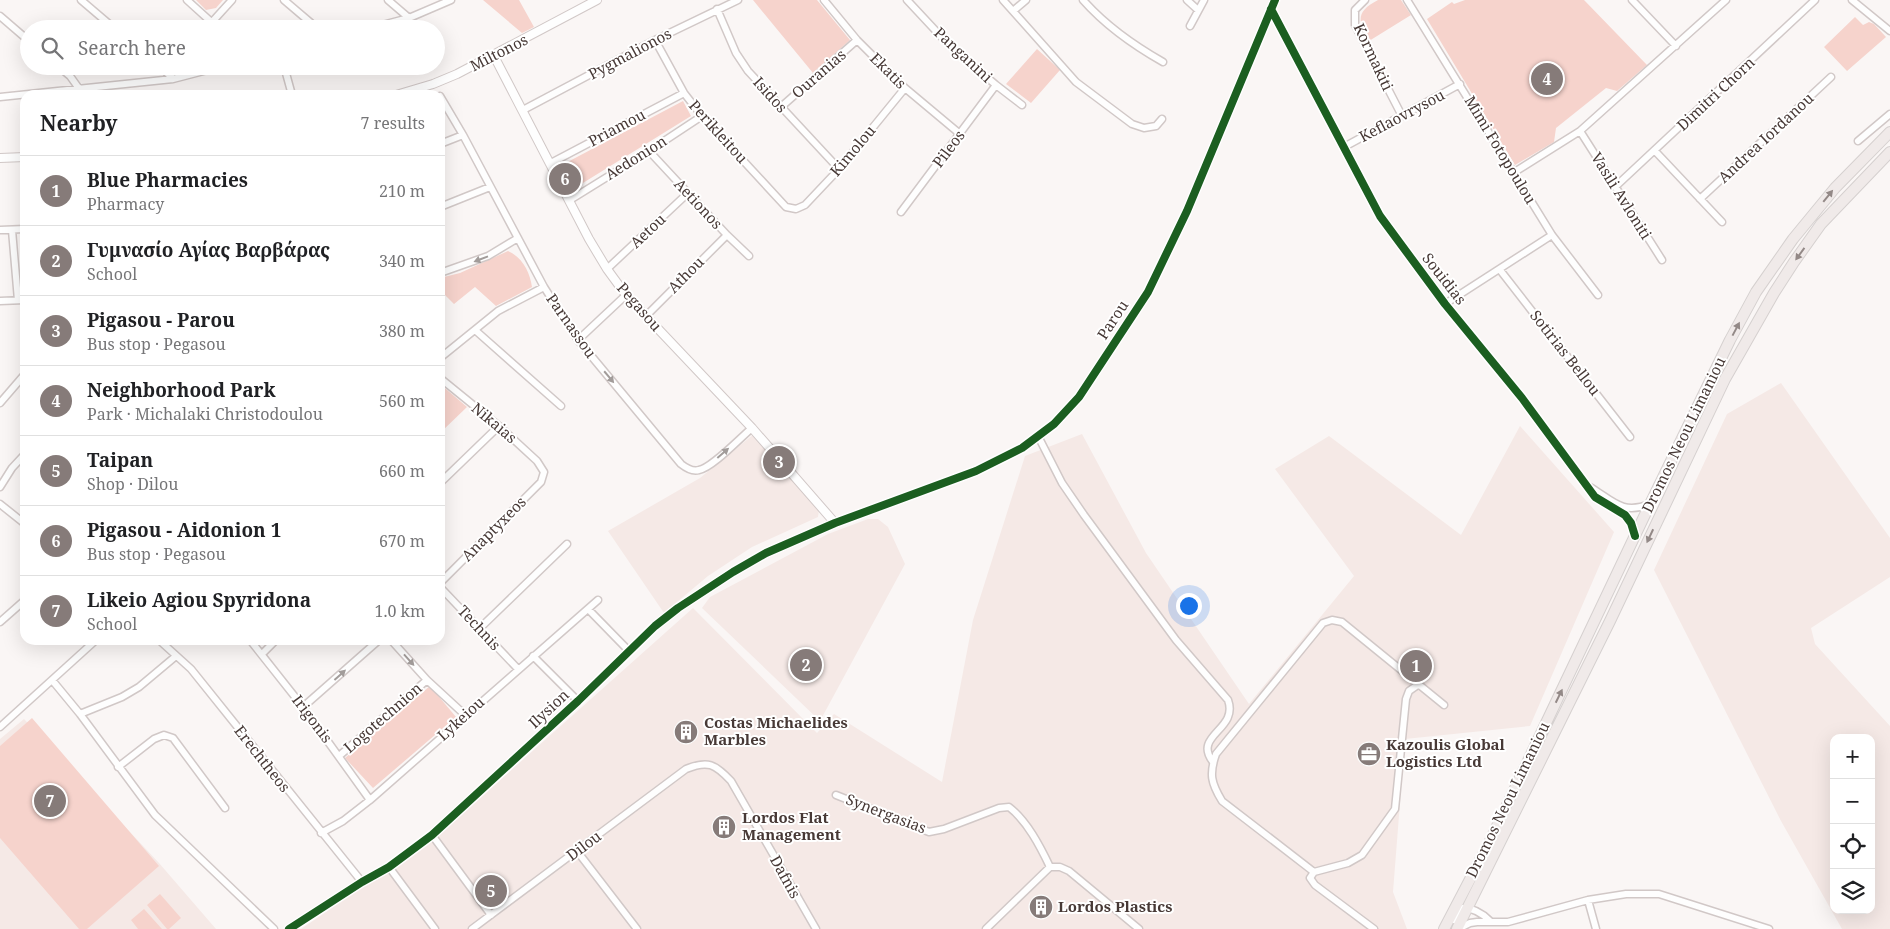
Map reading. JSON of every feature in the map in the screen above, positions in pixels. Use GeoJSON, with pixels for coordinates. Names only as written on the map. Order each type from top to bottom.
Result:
{"type":"FeatureCollection","features":[{"type":"Feature","properties":{"kind":"main road","name":"Dromos Neou Limaniou"},"geometry":{"type":"LineString","coordinates":[[1444,928],[1489,843],[1650,504],[1730,340],[1756,292],[1793,239],[1835,188],[1890,132]]}},
{"type":"Feature","properties":{"kind":"main road","name":"Dromos Neou Limaniou"},"geometry":{"type":"LineString","coordinates":[[1458,929],[1610,622],[1725,379],[1774,293],[1821,224],[1890,152]]}},
{"type":"Feature","properties":{"kind":"street"},"geometry":{"type":"LineString","coordinates":[[81,0],[104,20]]}},
{"type":"Feature","properties":{"kind":"street"},"geometry":{"type":"LineString","coordinates":[[187,0],[210,20]]}},
{"type":"Feature","properties":{"kind":"street"},"geometry":{"type":"LineString","coordinates":[[214,20],[232,0]]}},
{"type":"Feature","properties":{"kind":"street"},"geometry":{"type":"LineString","coordinates":[[284,0],[307,20]]}},
{"type":"Feature","properties":{"kind":"street"},"geometry":{"type":"LineString","coordinates":[[388,0],[410,18]]}},
{"type":"Feature","properties":{"kind":"street"},"geometry":{"type":"LineString","coordinates":[[402,20],[451,0]]}},
{"type":"Feature","properties":{"kind":"street","name":"Miltonos"},"geometry":{"type":"LineString","coordinates":[[413,90],[433,84],[494,56],[597,0]]}},
{"type":"Feature","properties":{"kind":"street","name":"Pygmalionos"},"geometry":{"type":"LineString","coordinates":[[523,110],[655,40],[738,0]]}},
{"type":"Feature","properties":{"kind":"street","name":"Ekatis"},"geometry":{"type":"LineString","coordinates":[[824,0],[857,40],[905,88],[960,134]]}},
{"type":"Feature","properties":{"kind":"street","name":"Panganini"},"geometry":{"type":"LineString","coordinates":[[907,0],[949,45],[1022,105]]}},
{"type":"Feature","properties":{"kind":"street"},"geometry":{"type":"LineString","coordinates":[[1004,0],[1076,82],[1132,124],[1144,128],[1156,126],[1162,119]]}},
{"type":"Feature","properties":{"kind":"street"},"geometry":{"type":"LineString","coordinates":[[1013,11],[1026,0]]}},
{"type":"Feature","properties":{"kind":"street"},"geometry":{"type":"LineString","coordinates":[[1083,0],[1094,13],[1119,34],[1163,62]]}},
{"type":"Feature","properties":{"kind":"street"},"geometry":{"type":"LineString","coordinates":[[1187,0],[1198,10]]}},
{"type":"Feature","properties":{"kind":"street"},"geometry":{"type":"LineString","coordinates":[[1190,26],[1204,0]]}},
{"type":"Feature","properties":{"kind":"street","name":"Parou"},"geometry":{"type":"LineString","coordinates":[[836,523],[976,471],[1022,448],[1054,424],[1079,397],[1148,292],[1187,211],[1275,0]]}},
{"type":"Feature","properties":{"kind":"street","name":"Kormakiti"},"geometry":{"type":"LineString","coordinates":[[1365,0],[1355,10],[1355,25],[1402,116]]}},
{"type":"Feature","properties":{"kind":"street","name":"Mimi Fotopoulou"},"geometry":{"type":"LineString","coordinates":[[1407,0],[1552,235],[1598,295]]}},
{"type":"Feature","properties":{"kind":"street"},"geometry":{"type":"LineString","coordinates":[[1632,0],[1676,46]]}},
{"type":"Feature","properties":{"kind":"street"},"geometry":{"type":"LineString","coordinates":[[1513,173],[1580,131],[1726,0]]}},
{"type":"Feature","properties":{"kind":"street","name":"Dimitri Chorn"},"geometry":{"type":"LineString","coordinates":[[1615,187],[1815,0]]}},
{"type":"Feature","properties":{"kind":"street"},"geometry":{"type":"LineString","coordinates":[[1852,0],[1890,31]]}},
{"type":"Feature","properties":{"kind":"street","name":"Souidias"},"geometry":{"type":"LineString","coordinates":[[1271,8],[1380,216],[1445,304],[1522,398],[1594,496],[1625,515],[1632,524],[1635,536]]}},
{"type":"Feature","properties":{"kind":"street","name":"Isidos"},"geometry":{"type":"LineString","coordinates":[[716,9],[736,53],[748,70],[839,169]]}},
{"type":"Feature","properties":{"kind":"street"},"geometry":{"type":"LineString","coordinates":[[0,16],[20,33]]}},
{"type":"Feature","properties":{"kind":"street","name":"Perikleitou"},"geometry":{"type":"LineString","coordinates":[[655,40],[684,93],[702,116],[786,207],[796,209]]}},
{"type":"Feature","properties":{"kind":"street","name":"Ouranias"},"geometry":{"type":"LineString","coordinates":[[781,107],[857,40]]}},
{"type":"Feature","properties":{"kind":"street","name":"Pegasou"},"geometry":{"type":"LineString","coordinates":[[494,56],[589,239],[607,269],[626,295],[752,428],[836,523]]}},
{"type":"Feature","properties":{"kind":"street"},"geometry":{"type":"LineString","coordinates":[[69,75],[80,90],[174,79],[189,75]]}},
{"type":"Feature","properties":{"kind":"street"},"geometry":{"type":"LineString","coordinates":[[170,75],[174,79]]}},
{"type":"Feature","properties":{"kind":"street"},"geometry":{"type":"LineString","coordinates":[[286,75],[291,90]]}},
{"type":"Feature","properties":{"kind":"street","name":"Andrea Iordanou"},"geometry":{"type":"LineString","coordinates":[[1700,199],[1831,76]]}},
{"type":"Feature","properties":{"kind":"street","name":"Parnassou"},"geometry":{"type":"LineString","coordinates":[[433,84],[436,90]]}},
{"type":"Feature","properties":{"kind":"street","name":"Keflaovrysou"},"geometry":{"type":"LineString","coordinates":[[1344,147],[1460,84]]}},
{"type":"Feature","properties":{"kind":"street","name":"Pileos"},"geometry":{"type":"LineString","coordinates":[[901,212],[996,85]]}},
{"type":"Feature","properties":{"kind":"street","name":"Kimolou"},"geometry":{"type":"LineString","coordinates":[[796,209],[805,205],[839,169],[905,88]]}},
{"type":"Feature","properties":{"kind":"street","name":"Priamou"},"geometry":{"type":"LineString","coordinates":[[551,163],[684,93]]}},
{"type":"Feature","properties":{"kind":"street"},"geometry":{"type":"LineString","coordinates":[[0,97],[20,95]]}},
{"type":"Feature","properties":{"kind":"street","name":"Parnassou"},"geometry":{"type":"LineString","coordinates":[[445,104],[544,287],[578,340],[681,464],[689,470],[697,471],[707,468],[752,428]]}},
{"type":"Feature","properties":{"kind":"street"},"geometry":{"type":"LineString","coordinates":[[1858,141],[1890,114]]}},
{"type":"Feature","properties":{"kind":"street","name":"Aedonion"},"geometry":{"type":"LineString","coordinates":[[570,200],[702,116]]}},
{"type":"Feature","properties":{"kind":"street","name":"Vasili Avloniti"},"geometry":{"type":"LineString","coordinates":[[1580,131],[1662,260]]}},
{"type":"Feature","properties":{"kind":"street"},"geometry":{"type":"LineString","coordinates":[[445,142],[463,135]]}},
{"type":"Feature","properties":{"kind":"street","name":"Aetionos"},"geometry":{"type":"LineString","coordinates":[[649,151],[749,256]]}},
{"type":"Feature","properties":{"kind":"street"},"geometry":{"type":"LineString","coordinates":[[1655,151],[1722,222]]}},
{"type":"Feature","properties":{"kind":"street"},"geometry":{"type":"LineString","coordinates":[[0,158],[20,157]]}},
{"type":"Feature","properties":{"kind":"street"},"geometry":{"type":"LineString","coordinates":[[445,206],[490,187]]}},
{"type":"Feature","properties":{"kind":"street","name":"Aetou"},"geometry":{"type":"LineString","coordinates":[[607,269],[688,193]]}},
{"type":"Feature","properties":{"kind":"street"},"geometry":{"type":"LineString","coordinates":[[0,230],[20,229]]}},
{"type":"Feature","properties":{"kind":"street"},"geometry":{"type":"LineString","coordinates":[[12,230],[20,286]]}},
{"type":"Feature","properties":{"kind":"street","name":"Athou"},"geometry":{"type":"LineString","coordinates":[[646,316],[727,235]]}},
{"type":"Feature","properties":{"kind":"street"},"geometry":{"type":"LineString","coordinates":[[1445,304],[1552,235]]}},
{"type":"Feature","properties":{"kind":"street"},"geometry":{"type":"LineString","coordinates":[[445,271],[488,256],[518,238]]}},
{"type":"Feature","properties":{"kind":"street","name":"Sotirias Bellou"},"geometry":{"type":"LineString","coordinates":[[1500,270],[1630,437]]}},
{"type":"Feature","properties":{"kind":"street"},"geometry":{"type":"LineString","coordinates":[[445,354],[498,311],[544,287]]}},
{"type":"Feature","properties":{"kind":"street"},"geometry":{"type":"LineString","coordinates":[[578,340],[626,295]]}},
{"type":"Feature","properties":{"kind":"street"},"geometry":{"type":"LineString","coordinates":[[0,301],[20,300]]}},
{"type":"Feature","properties":{"kind":"street"},"geometry":{"type":"LineString","coordinates":[[474,330],[561,406]]}},
{"type":"Feature","properties":{"kind":"street"},"geometry":{"type":"LineString","coordinates":[[0,403],[20,380]]}},
{"type":"Feature","properties":{"kind":"street","name":"Nikaias"},"geometry":{"type":"LineString","coordinates":[[445,382],[538,461],[544,472]]}},
{"type":"Feature","properties":{"kind":"street"},"geometry":{"type":"LineString","coordinates":[[445,478],[499,426]]}},
{"type":"Feature","properties":{"kind":"street"},"geometry":{"type":"LineString","coordinates":[[1038,436],[1062,483],[1084,515],[1176,640],[1228,700],[1231,708],[1229,717],[1209,741],[1208,749],[1213,762]]}},
{"type":"Feature","properties":{"kind":"street"},"geometry":{"type":"LineString","coordinates":[[0,487],[20,459]]}},
{"type":"Feature","properties":{"kind":"street","name":"Anaptyxeos"},"geometry":{"type":"LineString","coordinates":[[445,578],[541,482],[544,472]]}},
{"type":"Feature","properties":{"kind":"street","name":"Souidias"},"geometry":{"type":"LineString","coordinates":[[1586,485],[1628,509],[1637,509],[1650,504]]}},
{"type":"Feature","properties":{"kind":"street"},"geometry":{"type":"LineString","coordinates":[[0,504],[20,520]]}},
{"type":"Feature","properties":{"kind":"street","name":"Ilysion"},"geometry":{"type":"LineString","coordinates":[[289,929],[362,882],[390,867],[432,835],[578,701],[629,651],[678,608],[766,553],[836,523]]}},
{"type":"Feature","properties":{"kind":"street"},"geometry":{"type":"LineString","coordinates":[[478,629],[567,544]]}},
{"type":"Feature","properties":{"kind":"street","name":"Technis"},"geometry":{"type":"LineString","coordinates":[[445,593],[518,669]]}},
{"type":"Feature","properties":{"kind":"street","name":"Lykeiou"},"geometry":{"type":"LineString","coordinates":[[321,833],[343,821],[370,800],[598,600]]}},
{"type":"Feature","properties":{"kind":"street"},"geometry":{"type":"LineString","coordinates":[[0,622],[20,604]]}},
{"type":"Feature","properties":{"kind":"street"},"geometry":{"type":"LineString","coordinates":[[588,609],[629,651]]}},
{"type":"Feature","properties":{"kind":"street"},"geometry":{"type":"LineString","coordinates":[[1314,872],[1222,801],[1214,787],[1211,769],[1216,754],[1323,624],[1332,620],[1342,622],[1444,704]]}},
{"type":"Feature","properties":{"kind":"street"},"geometry":{"type":"LineString","coordinates":[[0,727],[90,645]]}},
{"type":"Feature","properties":{"kind":"street","name":"Erechtheos"},"geometry":{"type":"LineString","coordinates":[[164,645],[191,669],[362,882]]}},
{"type":"Feature","properties":{"kind":"street","name":"Irigonis"},"geometry":{"type":"LineString","coordinates":[[254,645],[303,707],[370,800]]}},
{"type":"Feature","properties":{"kind":"street"},"geometry":{"type":"LineString","coordinates":[[262,654],[271,645]]}},
{"type":"Feature","properties":{"kind":"street"},"geometry":{"type":"LineString","coordinates":[[303,707],[373,645]]}},
{"type":"Feature","properties":{"kind":"street"},"geometry":{"type":"LineString","coordinates":[[395,645],[426,680],[465,715]]}},
{"type":"Feature","properties":{"kind":"street"},"geometry":{"type":"LineString","coordinates":[[80,714],[122,697],[139,687],[176,656]]}},
{"type":"Feature","properties":{"kind":"street"},"geometry":{"type":"LineString","coordinates":[[533,656],[578,701]]}},
{"type":"Feature","properties":{"kind":"street"},"geometry":{"type":"LineString","coordinates":[[52,680],[80,714],[155,815],[274,929]]}},
{"type":"Feature","properties":{"kind":"street","name":"Logotechnion"},"geometry":{"type":"LineString","coordinates":[[339,756],[426,680]]}},
{"type":"Feature","properties":{"kind":"street"},"geometry":{"type":"LineString","coordinates":[[1374,929],[1310,880],[1310,878],[1314,872],[1348,863],[1362,856],[1395,810],[1406,699],[1409,691],[1419,684]]}},
{"type":"Feature","properties":{"kind":"street"},"geometry":{"type":"LineString","coordinates":[[118,767],[154,739],[164,736],[173,738],[225,808]]}},
{"type":"Feature","properties":{"kind":"street","name":"Dilou"},"geometry":{"type":"LineString","coordinates":[[472,929],[686,770],[698,764]]}},
{"type":"Feature","properties":{"kind":"street","name":"Dafnis"},"geometry":{"type":"LineString","coordinates":[[698,764],[709,764],[719,767],[731,781],[816,929]]}},
{"type":"Feature","properties":{"kind":"street","name":"Synergasias"},"geometry":{"type":"LineString","coordinates":[[836,795],[928,832],[944,829],[999,808],[1009,807],[1020,817],[1043,852],[1050,867]]}},
{"type":"Feature","properties":{"kind":"street"},"geometry":{"type":"LineString","coordinates":[[432,835],[491,915]]}},
{"type":"Feature","properties":{"kind":"street"},"geometry":{"type":"LineString","coordinates":[[577,851],[637,929]]}},
{"type":"Feature","properties":{"kind":"street"},"geometry":{"type":"LineString","coordinates":[[390,867],[435,929]]}},
{"type":"Feature","properties":{"kind":"street"},"geometry":{"type":"LineString","coordinates":[[986,929],[1050,867],[1060,867],[1069,871],[1139,929]]}},
{"type":"Feature","properties":{"kind":"street"},"geometry":{"type":"LineString","coordinates":[[1458,929],[1470,923],[1508,922],[1588,900],[1626,894],[1659,894],[1768,929]]}},
{"type":"Feature","properties":{"kind":"street"},"geometry":{"type":"LineString","coordinates":[[1588,900],[1596,929]]}},
{"type":"Feature","properties":{"kind":"street"},"geometry":{"type":"LineString","coordinates":[[1444,928],[1452,922],[1463,908],[1468,908],[1484,915],[1490,921]]}},
{"type":"Feature","properties":{"kind":"shaded area"},"geometry":{"type":"Polygon","coordinates":[[[196,0],[223,0],[216,8],[206,10],[196,0]]]}},
{"type":"Feature","properties":{"kind":"shaded area"},"geometry":{"type":"Polygon","coordinates":[[[483,0],[519,0],[534,27],[522,33],[483,0]]]}},
{"type":"Feature","properties":{"kind":"shaded area"},"geometry":{"type":"Polygon","coordinates":[[[753,0],[817,0],[850,40],[813,73],[753,0]]]}},
{"type":"Feature","properties":{"kind":"shaded area"},"geometry":{"type":"Polygon","coordinates":[[[1378,0],[1401,0],[1411,15],[1369,41],[1361,22],[1362,13],[1378,0]]]}},
{"type":"Feature","properties":{"kind":"shaded area"},"geometry":{"type":"Polygon","coordinates":[[[1465,0],[1584,0],[1647,65],[1617,91],[1606,88],[1556,128],[1554,142],[1515,165],[1427,19],[1452,2],[1454,4],[1465,0]]]}},
{"type":"Feature","properties":{"kind":"shaded area"},"geometry":{"type":"Polygon","coordinates":[[[1855,17],[1863,25],[1869,22],[1874,24],[1886,37],[1847,71],[1824,47],[1855,17]]]}},
{"type":"Feature","properties":{"kind":"shaded area"},"geometry":{"type":"Polygon","coordinates":[[[1037,49],[1060,70],[1031,103],[1006,84],[1037,49]]]}},
{"type":"Feature","properties":{"kind":"shaded area"},"geometry":{"type":"Polygon","coordinates":[[[683,101],[691,116],[570,191],[560,166],[683,101]]]}},
{"type":"Feature","properties":{"kind":"shaded area"},"geometry":{"type":"Polygon","coordinates":[[[508,251],[521,261],[529,276],[532,287],[496,306],[475,287],[454,304],[445,295],[445,277],[460,273],[508,251]]]}},
{"type":"Feature","properties":{"kind":"shaded area"},"geometry":{"type":"Polygon","coordinates":[[[1781,383],[1890,538],[1890,577],[1811,628],[1815,644],[1890,726],[1890,929],[1842,929],[1834,914],[1875,914],[1875,734],[1830,734],[1830,908],[1781,821],[1654,570],[1727,414],[1781,383]]]}},
{"type":"Feature","properties":{"kind":"shaded area"},"geometry":{"type":"Polygon","coordinates":[[[445,388],[467,407],[445,428],[445,388]]]}},
{"type":"Feature","properties":{"kind":"shaded area"},"geometry":{"type":"Polygon","coordinates":[[[1520,426],[1614,532],[1530,726],[1405,739],[1393,892],[1407,929],[301,929],[435,838],[693,608],[817,733],[834,714],[942,782],[973,620],[1025,456],[1082,434],[1146,553],[1249,704],[1354,576],[1275,469],[1329,436],[1461,535],[1520,426]]]}},
{"type":"Feature","properties":{"kind":"shaded area"},"geometry":{"type":"Polygon","coordinates":[[[754,434],[819,510],[818,517],[752,547],[708,576],[664,613],[608,531],[700,478],[754,434]]]}},
{"type":"Feature","properties":{"kind":"shaded area"},"geometry":{"type":"Polygon","coordinates":[[[868,519],[878,519],[888,527],[905,564],[820,721],[702,608],[710,597],[828,534],[868,519]]]}},
{"type":"Feature","properties":{"kind":"shaded area"},"geometry":{"type":"Polygon","coordinates":[[[430,686],[456,717],[373,788],[345,758],[430,686]]]}},
{"type":"Feature","properties":{"kind":"shaded area"},"geometry":{"type":"Polygon","coordinates":[[[32,718],[159,866],[87,929],[79,929],[0,838],[0,746],[32,718]]]}},
{"type":"Feature","properties":{"kind":"shaded area"},"geometry":{"type":"Polygon","coordinates":[[[24,719],[159,863],[216,929],[0,929],[0,739],[24,719]]]}},
{"type":"Feature","properties":{"kind":"shaded area"},"geometry":{"type":"Polygon","coordinates":[[[160,894],[181,918],[169,929],[147,905],[160,894]]]}},
{"type":"Feature","properties":{"kind":"shaded area"},"geometry":{"type":"Polygon","coordinates":[[[144,909],[162,929],[138,929],[131,920],[144,909]]]}},
{"type":"Feature","properties":{"kind":"cycle path"},"geometry":{"type":"LineString","coordinates":[[289,929],[389,867],[432,835],[578,701],[655,626],[678,608],[766,553],[835,523],[976,471],[1022,448],[1054,424],[1079,397],[1148,292],[1187,211],[1275,0]]}},
{"type":"Feature","properties":{"kind":"cycle path"},"geometry":{"type":"LineString","coordinates":[[1271,9],[1380,216],[1445,304],[1522,398],[1595,497],[1625,515],[1631,523],[1635,536]]}},
{"type":"Feature","properties":{"kind":"place","name":"Neighborhood Park"},"geometry":{"type":"Point","coordinates":[1547,79]}},
{"type":"Feature","properties":{"kind":"place","name":"Pigasou - Aidonion 1"},"geometry":{"type":"Point","coordinates":[565,179]}},
{"type":"Feature","properties":{"kind":"place","name":"Pigasou - Parou"},"geometry":{"type":"Point","coordinates":[779,462]}},
{"type":"Feature","properties":{"kind":"place","name":"Γυμνασίο Αγίας Βαρβάρας"},"geometry":{"type":"Point","coordinates":[806,665]}},
{"type":"Feature","properties":{"kind":"place","name":"Blue Pharmacies"},"geometry":{"type":"Point","coordinates":[1416,666]}},
{"type":"Feature","properties":{"kind":"place","name":"Costas Michaelides Marbles"},"geometry":{"type":"Point","coordinates":[686,732]}},
{"type":"Feature","properties":{"kind":"place","name":"Kazoulis Global Logistics Ltd"},"geometry":{"type":"Point","coordinates":[1369,754]}},
{"type":"Feature","properties":{"kind":"place","name":"Likeio Agiou Spyridona"},"geometry":{"type":"Point","coordinates":[50,801]}},
{"type":"Feature","properties":{"kind":"place","name":"Lordos Flat Management"},"geometry":{"type":"Point","coordinates":[724,827]}},
{"type":"Feature","properties":{"kind":"place","name":"Taipan"},"geometry":{"type":"Point","coordinates":[491,891]}},
{"type":"Feature","properties":{"kind":"place","name":"Lordos Plastics"},"geometry":{"type":"Point","coordinates":[1041,907]}}]}
